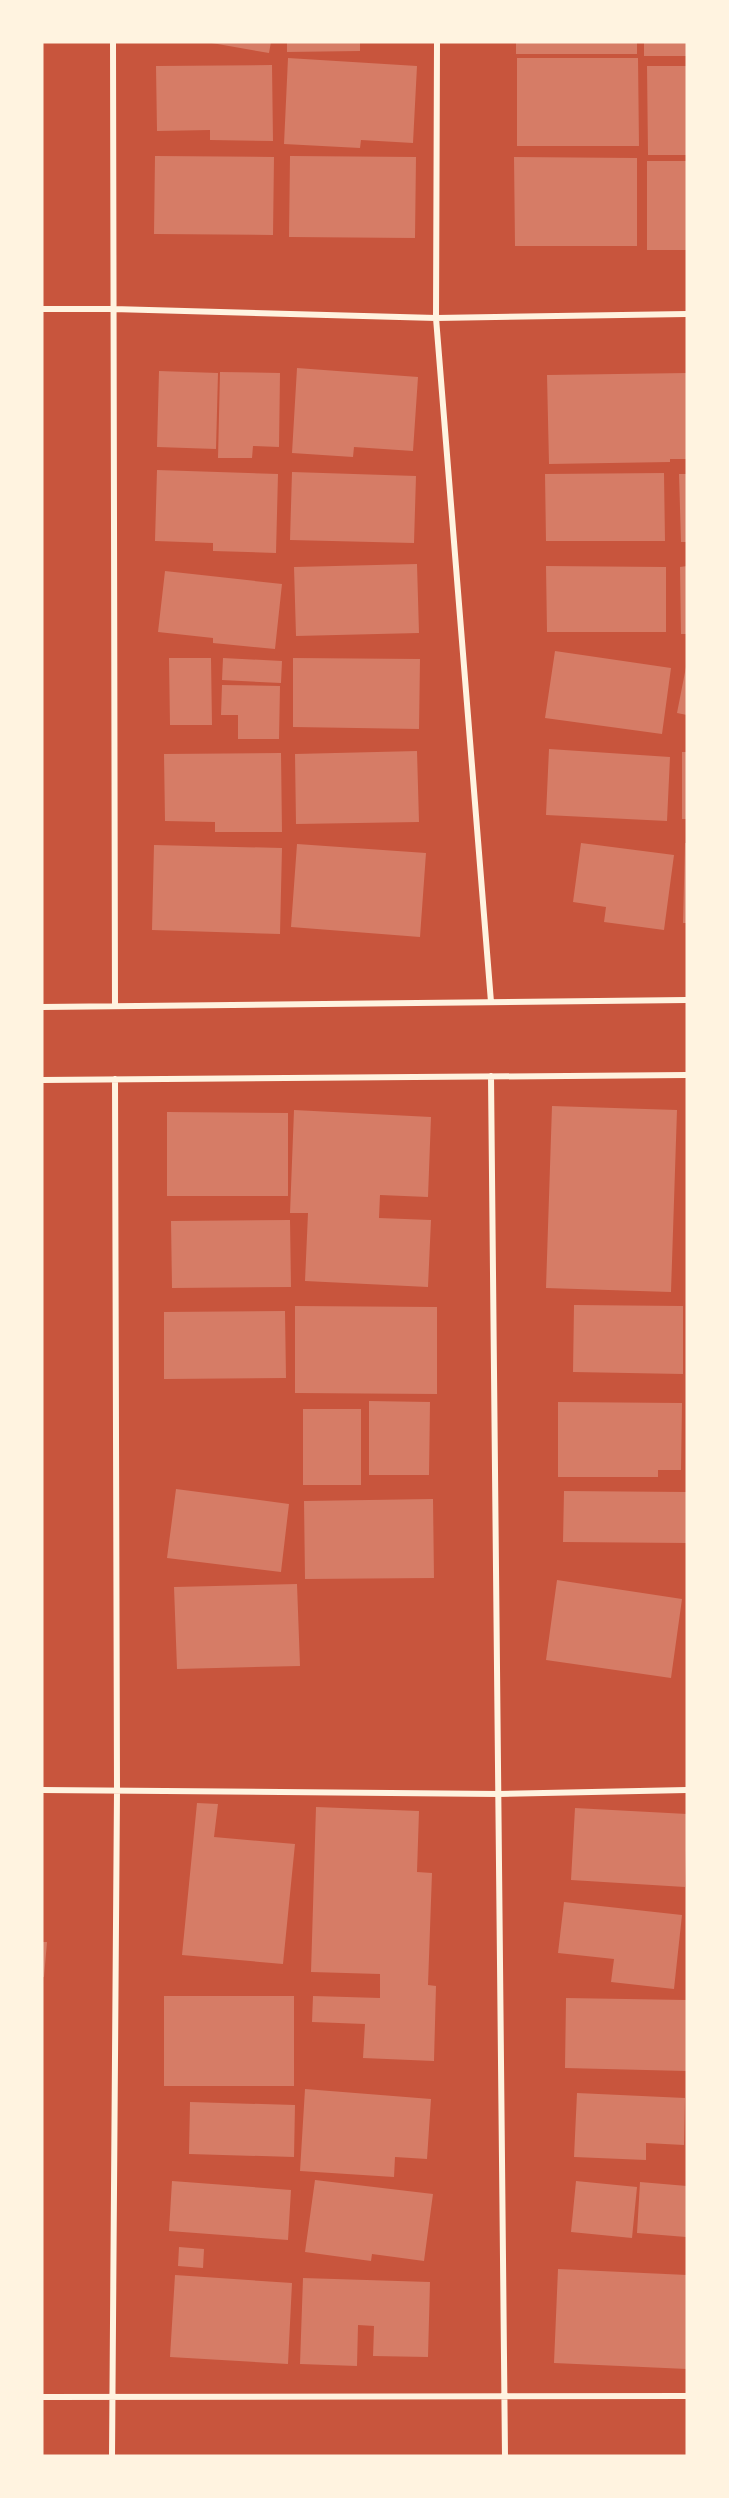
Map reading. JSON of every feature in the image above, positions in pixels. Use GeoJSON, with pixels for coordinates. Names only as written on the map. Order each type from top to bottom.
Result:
{"type":"FeatureCollection","features":[{"type":"Feature","properties":{"kind":"street"},"geometry":{"type":"LineString","coordinates":[[112,42],[116,1006]]}},
{"type":"Feature","properties":{"kind":"street"},"geometry":{"type":"LineString","coordinates":[[437,42],[436,318],[491,1002]]}},
{"type":"Feature","properties":{"kind":"street"},"geometry":{"type":"LineString","coordinates":[[42,309],[436,318],[687,314]]}},
{"type":"Feature","properties":{"kind":"street"},"geometry":{"type":"LineString","coordinates":[[42,1007],[687,1000]]}},
{"type":"Feature","properties":{"kind":"street"},"geometry":{"type":"LineString","coordinates":[[42,1080],[687,1075]]}},
{"type":"Feature","properties":{"kind":"street"},"geometry":{"type":"LineString","coordinates":[[491,1076],[506,2456]]}},
{"type":"Feature","properties":{"kind":"street"},"geometry":{"type":"LineString","coordinates":[[112,2456],[117,1791],[116,1079]]}},
{"type":"Feature","properties":{"kind":"street"},"geometry":{"type":"LineString","coordinates":[[42,1790],[499,1794],[687,1790]]}},
{"type":"Feature","properties":{"kind":"street"},"geometry":{"type":"LineString","coordinates":[[42,2397],[687,2396]]}},
{"type":"Feature","properties":{"kind":"building"},"geometry":{"type":"Polygon","coordinates":[[[206,42],[271,42],[269,53],[206,42]]]}},
{"type":"Feature","properties":{"kind":"building"},"geometry":{"type":"Polygon","coordinates":[[[287,42],[360,42],[360,51],[287,52],[287,42]]]}},
{"type":"Feature","properties":{"kind":"building"},"geometry":{"type":"Polygon","coordinates":[[[516,42],[637,42],[637,54],[516,54],[516,42]]]}},
{"type":"Feature","properties":{"kind":"building"},"geometry":{"type":"Polygon","coordinates":[[[644,42],[687,42],[687,56],[644,56],[644,42]]]}},
{"type":"Feature","properties":{"kind":"building"},"geometry":{"type":"Polygon","coordinates":[[[288,58],[417,66],[413,143],[361,140],[360,148],[284,144],[288,58]]]}},
{"type":"Feature","properties":{"kind":"building"},"geometry":{"type":"Polygon","coordinates":[[[517,58],[638,58],[639,146],[517,146],[517,58]]]}},
{"type":"Feature","properties":{"kind":"building"},"geometry":{"type":"Polygon","coordinates":[[[272,65],[273,141],[210,140],[210,130],[157,131],[156,66],[272,65]]]}},
{"type":"Feature","properties":{"kind":"building"},"geometry":{"type":"Polygon","coordinates":[[[647,66],[687,66],[687,155],[648,155],[647,66]]]}},
{"type":"Feature","properties":{"kind":"building"},"geometry":{"type":"Polygon","coordinates":[[[155,156],[274,157],[273,235],[154,234],[155,156]]]}},
{"type":"Feature","properties":{"kind":"building"},"geometry":{"type":"Polygon","coordinates":[[[290,156],[416,157],[415,238],[289,237],[290,156]]]}},
{"type":"Feature","properties":{"kind":"building"},"geometry":{"type":"Polygon","coordinates":[[[514,157],[637,158],[637,246],[515,246],[514,157]]]}},
{"type":"Feature","properties":{"kind":"building"},"geometry":{"type":"Polygon","coordinates":[[[647,161],[687,161],[687,250],[647,250],[647,161]]]}},
{"type":"Feature","properties":{"kind":"building"},"geometry":{"type":"Polygon","coordinates":[[[297,368],[418,377],[413,451],[354,447],[353,457],[292,453],[297,368]]]}},
{"type":"Feature","properties":{"kind":"building"},"geometry":{"type":"Polygon","coordinates":[[[159,371],[218,373],[216,449],[157,447],[159,371]]]}},
{"type":"Feature","properties":{"kind":"building"},"geometry":{"type":"Polygon","coordinates":[[[220,372],[280,373],[279,447],[253,446],[252,458],[218,458],[220,372]]]}},
{"type":"Feature","properties":{"kind":"building"},"geometry":{"type":"Polygon","coordinates":[[[687,373],[687,459],[670,459],[670,462],[549,464],[547,375],[687,373]]]}},
{"type":"Feature","properties":{"kind":"building"},"geometry":{"type":"Polygon","coordinates":[[[157,470],[278,474],[276,553],[213,551],[213,543],[155,541],[157,470]]]}},
{"type":"Feature","properties":{"kind":"building"},"geometry":{"type":"Polygon","coordinates":[[[292,472],[416,476],[414,543],[290,540],[292,472]]]}},
{"type":"Feature","properties":{"kind":"building"},"geometry":{"type":"Polygon","coordinates":[[[664,473],[665,541],[546,541],[545,474],[664,473]]]}},
{"type":"Feature","properties":{"kind":"building"},"geometry":{"type":"Polygon","coordinates":[[[679,474],[687,474],[687,542],[681,542],[679,474]]]}},
{"type":"Feature","properties":{"kind":"building"},"geometry":{"type":"Polygon","coordinates":[[[417,564],[419,633],[296,636],[294,567],[417,564]]]}},
{"type":"Feature","properties":{"kind":"building"},"geometry":{"type":"Polygon","coordinates":[[[546,566],[666,567],[666,632],[547,632],[546,566]]]}},
{"type":"Feature","properties":{"kind":"building"},"geometry":{"type":"Polygon","coordinates":[[[687,566],[687,634],[681,634],[680,567],[687,566]]]}},
{"type":"Feature","properties":{"kind":"building"},"geometry":{"type":"Polygon","coordinates":[[[165,571],[282,584],[275,649],[213,643],[213,638],[158,632],[165,571]]]}},
{"type":"Feature","properties":{"kind":"building"},"geometry":{"type":"Polygon","coordinates":[[[555,651],[671,668],[662,734],[545,718],[555,651]]]}},
{"type":"Feature","properties":{"kind":"building"},"geometry":{"type":"Polygon","coordinates":[[[169,658],[211,658],[212,725],[170,725],[169,658]]]}},
{"type":"Feature","properties":{"kind":"building"},"geometry":{"type":"Polygon","coordinates":[[[223,658],[282,661],[281,683],[222,680],[223,658]]]}},
{"type":"Feature","properties":{"kind":"building"},"geometry":{"type":"Polygon","coordinates":[[[293,658],[420,659],[419,729],[293,727],[293,658]]]}},
{"type":"Feature","properties":{"kind":"building"},"geometry":{"type":"Polygon","coordinates":[[[687,667],[687,715],[677,713],[687,667]]]}},
{"type":"Feature","properties":{"kind":"building"},"geometry":{"type":"Polygon","coordinates":[[[222,685],[280,686],[279,739],[238,739],[238,715],[221,715],[222,685]]]}},
{"type":"Feature","properties":{"kind":"building"},"geometry":{"type":"Polygon","coordinates":[[[549,749],[670,757],[667,821],[546,815],[549,749]]]}},
{"type":"Feature","properties":{"kind":"building"},"geometry":{"type":"Polygon","coordinates":[[[417,751],[419,822],[296,824],[295,754],[417,751]]]}},
{"type":"Feature","properties":{"kind":"building"},"geometry":{"type":"Polygon","coordinates":[[[682,752],[687,752],[687,819],[682,819],[682,752]]]}},
{"type":"Feature","properties":{"kind":"building"},"geometry":{"type":"Polygon","coordinates":[[[281,753],[282,832],[215,832],[215,822],[165,821],[164,754],[281,753]]]}},
{"type":"Feature","properties":{"kind":"building"},"geometry":{"type":"Polygon","coordinates":[[[581,843],[674,855],[664,930],[604,922],[606,907],[573,902],[581,843]]]}},
{"type":"Feature","properties":{"kind":"building"},"geometry":{"type":"Polygon","coordinates":[[[685,843],[687,843],[687,923],[683,923],[685,843]]]}},
{"type":"Feature","properties":{"kind":"building"},"geometry":{"type":"Polygon","coordinates":[[[297,844],[426,853],[420,937],[291,927],[297,844]]]}},
{"type":"Feature","properties":{"kind":"building"},"geometry":{"type":"Polygon","coordinates":[[[154,845],[282,848],[280,934],[152,930],[154,845]]]}},
{"type":"Feature","properties":{"kind":"building"},"geometry":{"type":"Polygon","coordinates":[[[552,1106],[677,1110],[671,1292],[546,1288],[552,1106]]]}},
{"type":"Feature","properties":{"kind":"building"},"geometry":{"type":"Polygon","coordinates":[[[294,1110],[431,1117],[428,1197],[380,1195],[379,1218],[431,1220],[428,1287],[305,1281],[308,1213],[290,1213],[294,1110]]]}},
{"type":"Feature","properties":{"kind":"building"},"geometry":{"type":"Polygon","coordinates":[[[167,1112],[288,1113],[288,1196],[167,1196],[167,1112]]]}},
{"type":"Feature","properties":{"kind":"building"},"geometry":{"type":"Polygon","coordinates":[[[290,1220],[291,1287],[172,1288],[171,1221],[290,1220]]]}},
{"type":"Feature","properties":{"kind":"building"},"geometry":{"type":"Polygon","coordinates":[[[574,1305],[683,1306],[683,1374],[573,1372],[574,1305]]]}},
{"type":"Feature","properties":{"kind":"building"},"geometry":{"type":"Polygon","coordinates":[[[295,1306],[437,1307],[437,1394],[295,1393],[295,1306]]]}},
{"type":"Feature","properties":{"kind":"building"},"geometry":{"type":"Polygon","coordinates":[[[285,1311],[286,1378],[164,1379],[164,1312],[285,1311]]]}},
{"type":"Feature","properties":{"kind":"building"},"geometry":{"type":"Polygon","coordinates":[[[369,1401],[430,1402],[429,1475],[369,1475],[369,1401]]]}},
{"type":"Feature","properties":{"kind":"building"},"geometry":{"type":"Polygon","coordinates":[[[558,1402],[682,1403],[681,1470],[658,1470],[658,1477],[558,1477],[558,1402]]]}},
{"type":"Feature","properties":{"kind":"building"},"geometry":{"type":"Polygon","coordinates":[[[303,1409],[361,1409],[361,1485],[303,1485],[303,1409]]]}},
{"type":"Feature","properties":{"kind":"building"},"geometry":{"type":"Polygon","coordinates":[[[176,1489],[289,1504],[281,1572],[167,1558],[176,1489]]]}},
{"type":"Feature","properties":{"kind":"building"},"geometry":{"type":"Polygon","coordinates":[[[564,1491],[687,1492],[687,1543],[563,1542],[564,1491]]]}},
{"type":"Feature","properties":{"kind":"building"},"geometry":{"type":"Polygon","coordinates":[[[433,1499],[434,1578],[305,1579],[304,1501],[433,1499]]]}},
{"type":"Feature","properties":{"kind":"building"},"geometry":{"type":"Polygon","coordinates":[[[557,1580],[682,1599],[671,1678],[546,1660],[557,1580]]]}},
{"type":"Feature","properties":{"kind":"building"},"geometry":{"type":"Polygon","coordinates":[[[297,1584],[300,1666],[177,1669],[174,1587],[297,1584]]]}},
{"type":"Feature","properties":{"kind":"building"},"geometry":{"type":"Polygon","coordinates":[[[197,1803],[218,1804],[214,1837],[295,1844],[283,1964],[182,1955],[197,1803]]]}},
{"type":"Feature","properties":{"kind":"building"},"geometry":{"type":"Polygon","coordinates":[[[316,1807],[419,1811],[417,1872],[432,1873],[428,1985],[436,1986],[434,2061],[363,2058],[365,2024],[312,2022],[313,1996],[380,1998],[380,1974],[311,1972],[316,1807]]]}},
{"type":"Feature","properties":{"kind":"building"},"geometry":{"type":"Polygon","coordinates":[[[575,1808],[687,1814],[685,1887],[571,1880],[575,1808]]]}},
{"type":"Feature","properties":{"kind":"building"},"geometry":{"type":"Polygon","coordinates":[[[564,1902],[682,1915],[674,1989],[611,1982],[614,1959],[558,1953],[564,1902]]]}},
{"type":"Feature","properties":{"kind":"building"},"geometry":{"type":"Polygon","coordinates":[[[42,1942],[47,1942],[44,1977],[42,1977],[42,1942]]]}},
{"type":"Feature","properties":{"kind":"building"},"geometry":{"type":"Polygon","coordinates":[[[164,1996],[294,1996],[294,2086],[164,2086],[164,1996]]]}},
{"type":"Feature","properties":{"kind":"building"},"geometry":{"type":"Polygon","coordinates":[[[566,1998],[687,2000],[686,2071],[565,2068],[566,1998]]]}},
{"type":"Feature","properties":{"kind":"building"},"geometry":{"type":"Polygon","coordinates":[[[305,2089],[431,2099],[427,2159],[395,2157],[394,2177],[300,2171],[305,2089]]]}},
{"type":"Feature","properties":{"kind":"building"},"geometry":{"type":"Polygon","coordinates":[[[577,2093],[685,2098],[684,2145],[646,2143],[646,2160],[574,2157],[577,2093]]]}},
{"type":"Feature","properties":{"kind":"building"},"geometry":{"type":"Polygon","coordinates":[[[190,2102],[295,2105],[294,2157],[189,2154],[190,2102]]]}},
{"type":"Feature","properties":{"kind":"building"},"geometry":{"type":"Polygon","coordinates":[[[315,2180],[433,2194],[424,2261],[372,2254],[371,2261],[305,2252],[315,2180]]]}},
{"type":"Feature","properties":{"kind":"building"},"geometry":{"type":"Polygon","coordinates":[[[172,2181],[291,2190],[288,2240],[169,2231],[172,2181]]]}},
{"type":"Feature","properties":{"kind":"building"},"geometry":{"type":"Polygon","coordinates":[[[576,2181],[637,2187],[632,2238],[571,2232],[576,2181]]]}},
{"type":"Feature","properties":{"kind":"building"},"geometry":{"type":"Polygon","coordinates":[[[640,2182],[687,2186],[686,2237],[637,2233],[640,2182]]]}},
{"type":"Feature","properties":{"kind":"building"},"geometry":{"type":"Polygon","coordinates":[[[179,2247],[204,2249],[203,2268],[178,2266],[179,2247]]]}},
{"type":"Feature","properties":{"kind":"building"},"geometry":{"type":"Polygon","coordinates":[[[558,2269],[687,2275],[687,2369],[554,2363],[558,2269]]]}},
{"type":"Feature","properties":{"kind":"building"},"geometry":{"type":"Polygon","coordinates":[[[175,2275],[292,2283],[288,2364],[170,2357],[175,2275]]]}},
{"type":"Feature","properties":{"kind":"building"},"geometry":{"type":"Polygon","coordinates":[[[303,2278],[430,2282],[428,2357],[373,2356],[374,2326],[358,2325],[357,2366],[300,2364],[303,2278]]]}}]}
